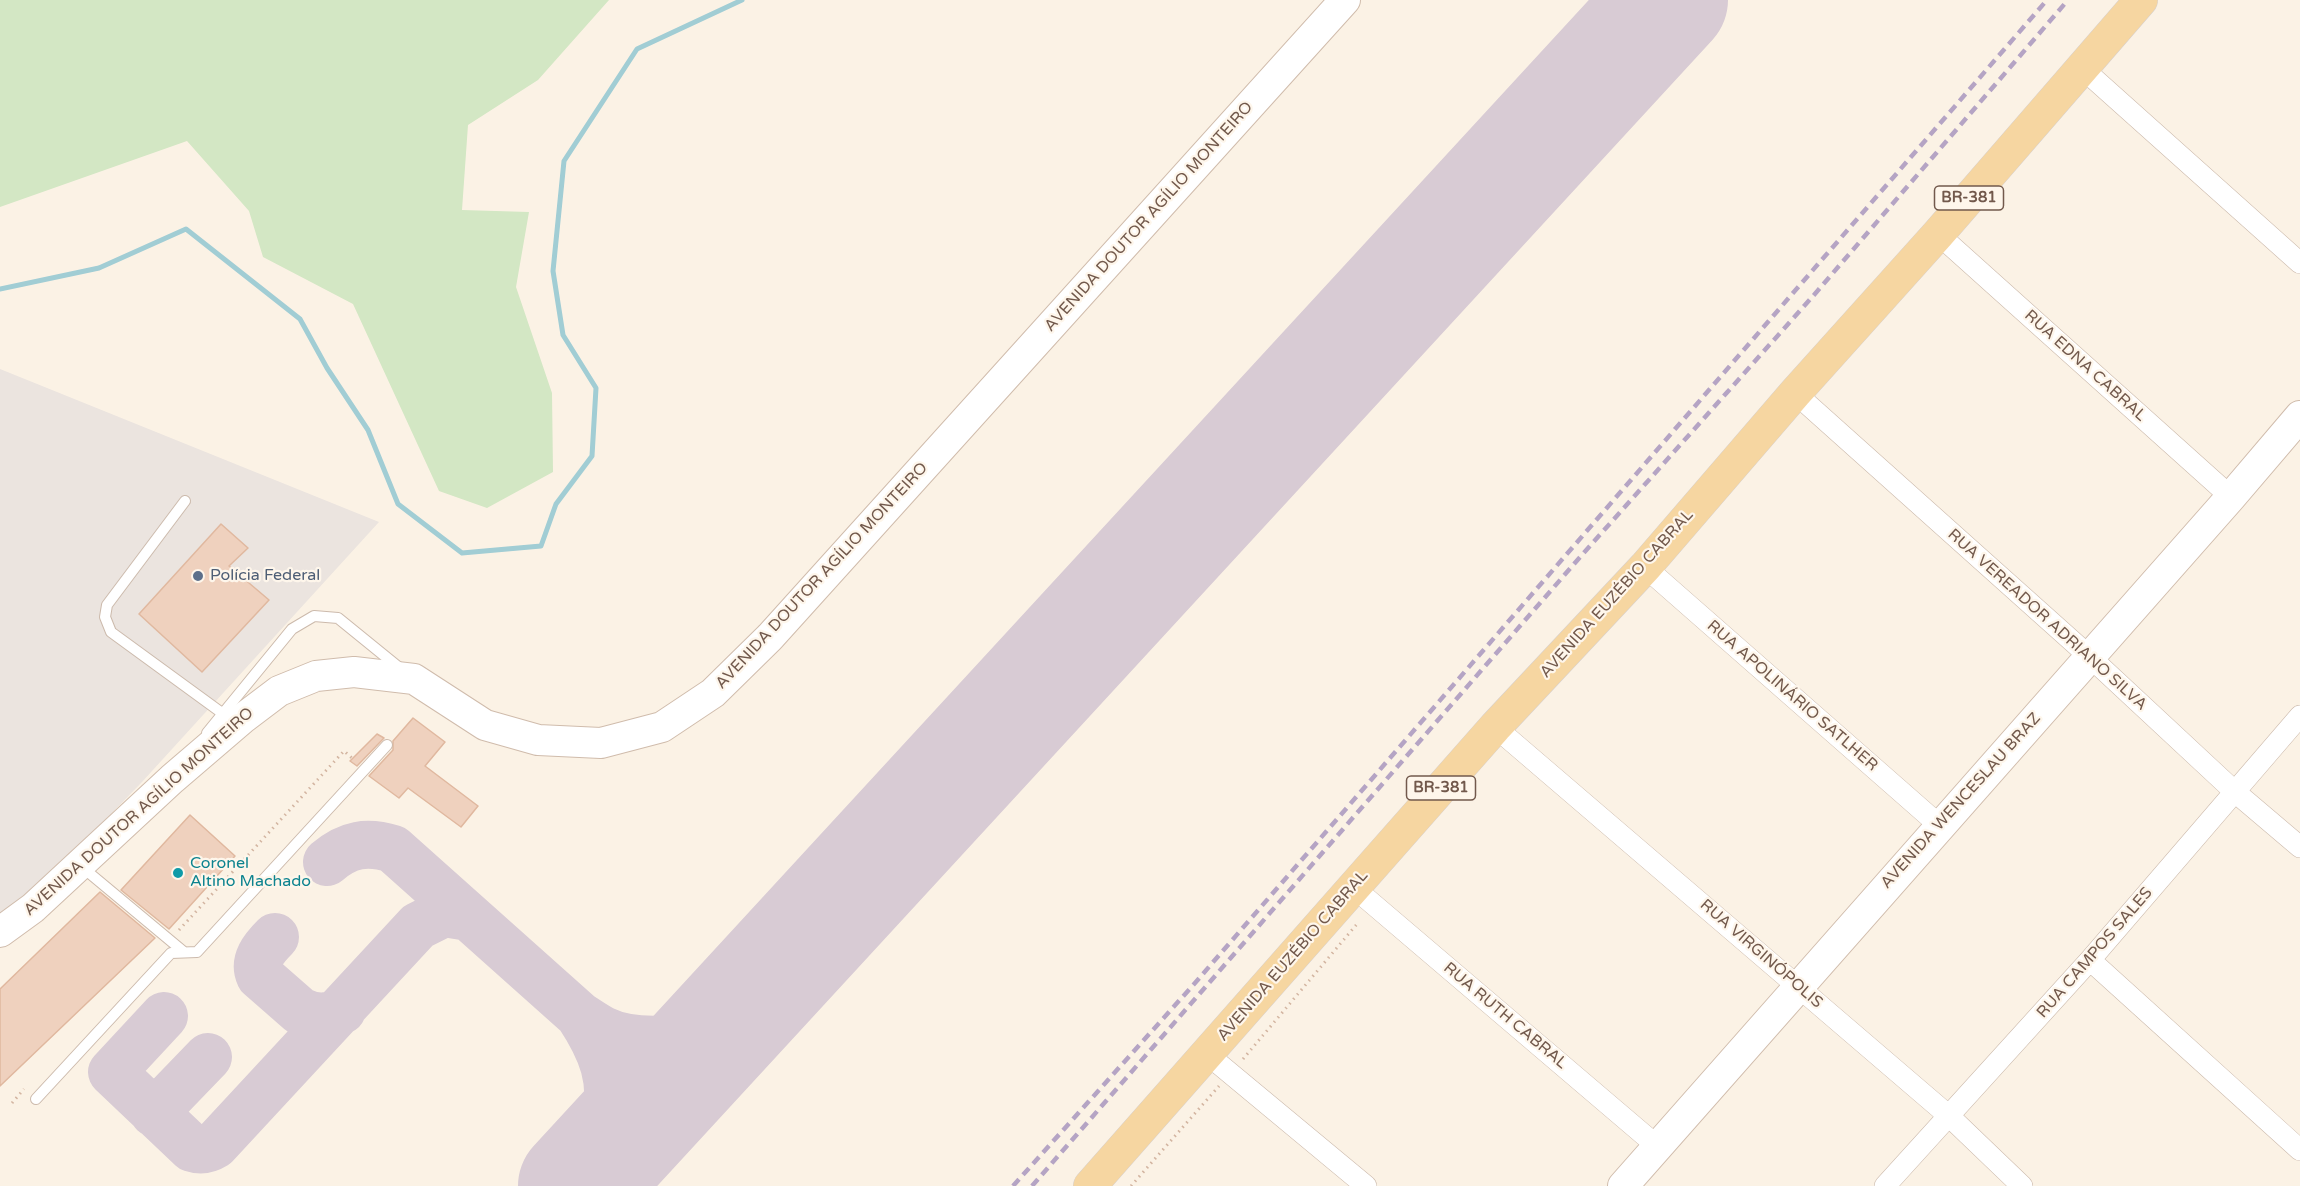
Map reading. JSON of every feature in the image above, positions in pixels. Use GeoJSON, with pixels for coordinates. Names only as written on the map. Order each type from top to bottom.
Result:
{"type":"FeatureCollection","features":[{"type":"Feature","properties":{"kind":"main road","name":"AVENIDA EUZÉBIO CABRAL"},"geometry":{"type":"LineString","coordinates":[[1090,1186],[1495,727],[1645,567],[2141,0]]}},
{"type":"Feature","properties":{"kind":"street","name":"AVENIDA DOUTOR AGÍLIO MONTEIRO"},"geometry":{"type":"LineString","coordinates":[[0,932],[33,908],[172,779],[242,719],[279,691],[316,676],[354,672],[414,679],[485,725],[538,740],[601,743],[662,727],[713,693],[778,628],[1345,0]]}},
{"type":"Feature","properties":{"kind":"street"},"geometry":{"type":"LineString","coordinates":[[2082,68],[2300,263]]}},
{"type":"Feature","properties":{"kind":"street","name":"RUA EDNA CABRAL"},"geometry":{"type":"LineString","coordinates":[[1938,234],[2231,497]]}},
{"type":"Feature","properties":{"kind":"street","name":"RUA VEREADOR ADRIANO SILVA"},"geometry":{"type":"LineString","coordinates":[[1795,393],[2090,657],[2234,791],[2300,847]]}},
{"type":"Feature","properties":{"kind":"street","name":"AVENIDA WENCESLAU BRAZ"},"geometry":{"type":"LineString","coordinates":[[1623,1186],[2300,416]]}},
{"type":"Feature","properties":{"kind":"street","name":"RUA APOLINÁRIO SATLHER"},"geometry":{"type":"LineString","coordinates":[[1645,567],[1939,825]]}},
{"type":"Feature","properties":{"kind":"street","name":"RUA CAMPOS SALES"},"geometry":{"type":"LineString","coordinates":[[1885,1186],[2090,960],[2300,716]]}},
{"type":"Feature","properties":{"kind":"street","name":"RUA VIRGINÓPOLIS"},"geometry":{"type":"LineString","coordinates":[[1495,727],[1950,1116],[2022,1186]]}},
{"type":"Feature","properties":{"kind":"street","name":"RUA RUTH CABRAL"},"geometry":{"type":"LineString","coordinates":[[1353,887],[1657,1146]]}},
{"type":"Feature","properties":{"kind":"street"},"geometry":{"type":"LineString","coordinates":[[2090,960],[2300,1150]]}},
{"type":"Feature","properties":{"kind":"street"},"geometry":{"type":"LineString","coordinates":[[1207,1054],[1366,1186]]}},
{"type":"Feature","properties":{"kind":"lane"},"geometry":{"type":"LineString","coordinates":[[184,501],[107,605],[105,617],[111,632],[222,713]]}},
{"type":"Feature","properties":{"kind":"lane"},"geometry":{"type":"LineString","coordinates":[[172,779],[222,713],[292,629],[314,616],[338,618],[414,679]]}},
{"type":"Feature","properties":{"kind":"lane"},"geometry":{"type":"LineString","coordinates":[[36,1099],[171,953],[197,952],[387,745]]}},
{"type":"Feature","properties":{"kind":"lane"},"geometry":{"type":"LineString","coordinates":[[80,865],[184,952]]}},
{"type":"Feature","properties":{"kind":"path"},"geometry":{"type":"LineString","coordinates":[[170,940],[344,751],[365,770]]}},
{"type":"Feature","properties":{"kind":"path"},"geometry":{"type":"LineString","coordinates":[[12,1103],[27,1086]]}},
{"type":"Feature","properties":{"kind":"shaded area"},"geometry":{"type":"Polygon","coordinates":[[[0,369],[379,522],[142,782],[44,883],[0,915],[0,369]]]}},
{"type":"Feature","properties":{"kind":"green space"},"geometry":{"type":"Polygon","coordinates":[[[0,0],[609,0],[538,80],[468,125],[462,210],[529,212],[516,287],[552,393],[553,472],[487,508],[439,491],[353,304],[263,257],[249,211],[187,141],[0,207],[0,0]]]}},
{"type":"Feature","properties":{"kind":"building"},"geometry":{"type":"Polygon","coordinates":[[[221,524],[248,548],[229,566],[269,600],[202,672],[139,614],[221,524]]]}},
{"type":"Feature","properties":{"kind":"building"},"geometry":{"type":"Polygon","coordinates":[[[413,718],[445,742],[425,766],[478,806],[461,827],[408,788],[399,798],[369,776],[393,750],[393,741],[413,718]]]}},
{"type":"Feature","properties":{"kind":"building"},"geometry":{"type":"Polygon","coordinates":[[[377,734],[384,738],[357,766],[350,761],[377,734]]]}},
{"type":"Feature","properties":{"kind":"building","name":"Coronel Altino Machado"},"geometry":{"type":"Polygon","coordinates":[[[190,815],[235,856],[169,929],[121,890],[190,815]]]}},
{"type":"Feature","properties":{"kind":"building"},"geometry":{"type":"Polygon","coordinates":[[[100,892],[155,938],[0,1086],[0,989],[100,892]]]}},
{"type":"Feature","properties":{"kind":"waterway"},"geometry":{"type":"LineString","coordinates":[[0,289],[99,268],[186,229],[300,319],[327,368],[368,430],[398,504],[462,553],[541,546],[556,504],[592,456],[596,388],[563,335],[553,271],[564,161],[637,49],[742,0]]}},
{"type":"Feature","properties":{"kind":"taxiway"},"geometry":{"type":"LineString","coordinates":[[327,862],[343,851],[358,846],[375,845],[393,849],[579,1015],[594,1041],[604,1066],[608,1108],[599,1147],[573,1186]]}},
{"type":"Feature","properties":{"kind":"taxiway"},"geometry":{"type":"LineString","coordinates":[[164,1016],[112,1072],[192,1148],[207,1149],[215,1145],[418,926],[444,913],[469,917]]}},
{"type":"Feature","properties":{"kind":"taxiway"},"geometry":{"type":"LineString","coordinates":[[275,937],[259,960],[260,976],[300,1011],[316,1016],[327,1016],[342,1010]]}},
{"type":"Feature","properties":{"kind":"taxiway"},"geometry":{"type":"LineString","coordinates":[[579,1015],[614,1034],[640,1039],[667,1039],[693,1034],[710,1027],[747,1001]]}},
{"type":"Feature","properties":{"kind":"taxiway"},"geometry":{"type":"LineString","coordinates":[[154,1113],[208,1057]]}},
{"type":"Feature","properties":{"kind":"runway"},"geometry":{"type":"LineString","coordinates":[[577,1186],[1669,0]]}},
{"type":"Feature","properties":{"kind":"railway"},"geometry":{"type":"LineString","coordinates":[[1013,1186],[1195,983],[2047,0]]}},
{"type":"Feature","properties":{"kind":"railway"},"geometry":{"type":"LineString","coordinates":[[1032,1186],[1581,556],[1814,295],[2068,0]]}},
{"type":"Feature","properties":{"kind":"place","name":"Polícia Federal"},"geometry":{"type":"Point","coordinates":[198,576]}},
{"type":"Feature","properties":{"kind":"place","name":"Coronel Altino Machado"},"geometry":{"type":"Point","coordinates":[178,873]}}]}
